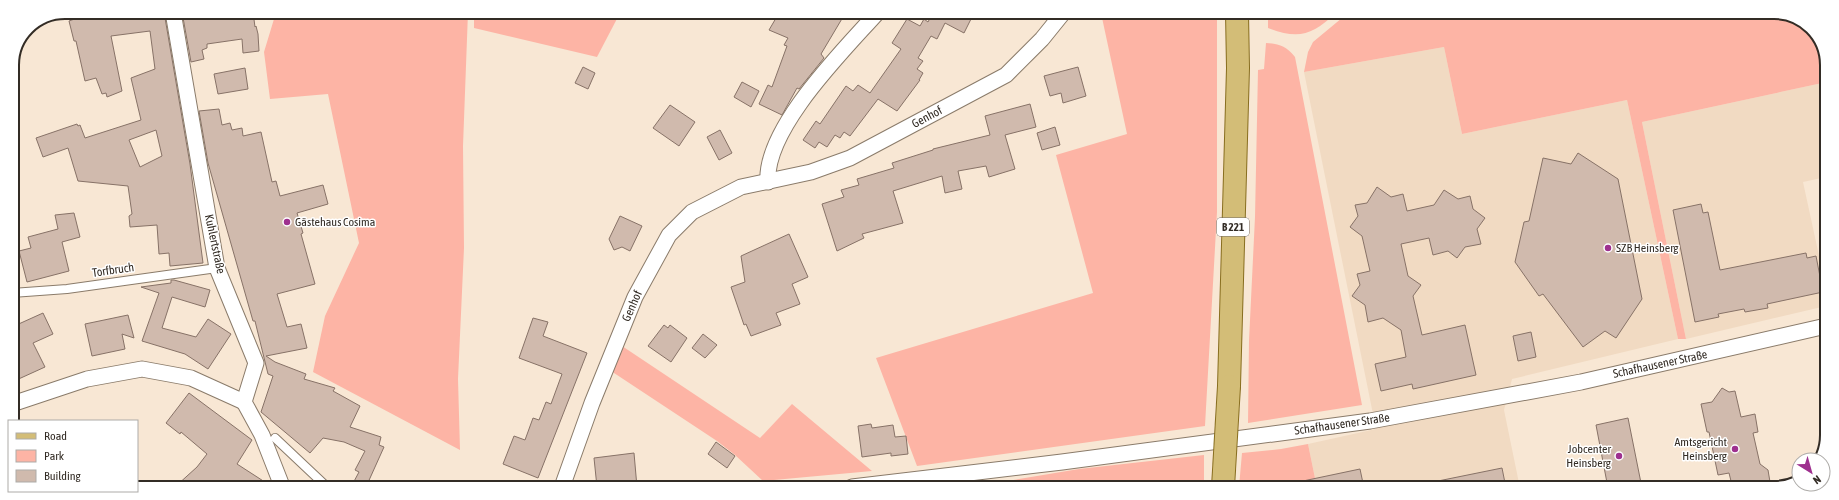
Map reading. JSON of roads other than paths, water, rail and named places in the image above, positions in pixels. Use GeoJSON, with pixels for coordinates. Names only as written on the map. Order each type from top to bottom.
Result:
{"type":"FeatureCollection","features":[{"type":"Feature","properties":{"kind":"main road","name":"B 221"},"geometry":{"type":"LineString","coordinates":[[1223,481],[1229,386],[1238,68],[1237,19]]}},
{"type":"Feature","properties":{"kind":"street","name":"Kuhlertstraße"},"geometry":{"type":"LineString","coordinates":[[174,19],[217,268],[256,363],[244,402]]}},
{"type":"Feature","properties":{"kind":"street"},"geometry":{"type":"LineString","coordinates":[[768,182],[767,172],[778,141],[801,100],[872,19]]}},
{"type":"Feature","properties":{"kind":"street","name":"Genhof"},"geometry":{"type":"LineString","coordinates":[[564,481],[592,403],[634,298],[669,235],[692,212],[741,187],[811,172],[850,158],[1006,74],[1042,39],[1058,19]]}},
{"type":"Feature","properties":{"kind":"street","name":"Schafhausener Straße"},"geometry":{"type":"LineString","coordinates":[[902,481],[1062,462],[1370,421],[1581,382],[1820,327]]}},
{"type":"Feature","properties":{"kind":"street"},"geometry":{"type":"LineString","coordinates":[[19,402],[87,379],[142,369],[191,378],[244,402],[262,435],[280,481]]}},
{"type":"Feature","properties":{"kind":"lane","name":"Torfbruch"},"geometry":{"type":"LineString","coordinates":[[19,292],[67,289],[217,268]]}},
{"type":"Feature","properties":{"kind":"lane"},"geometry":{"type":"LineString","coordinates":[[275,438],[322,481]]}},
{"type":"Feature","properties":{"kind":"place","name":"Gästehaus Cosima"},"geometry":{"type":"Point","coordinates":[287,222]}},
{"type":"Feature","properties":{"kind":"place","name":"SZB Heinsberg"},"geometry":{"type":"Point","coordinates":[1608,248]}},
{"type":"Feature","properties":{"kind":"place","name":"Amtsgericht Heinsberg"},"geometry":{"type":"Point","coordinates":[1735,449]}},
{"type":"Feature","properties":{"kind":"place","name":"Jobcenter Heinsberg"},"geometry":{"type":"Point","coordinates":[1619,456]}}]}
